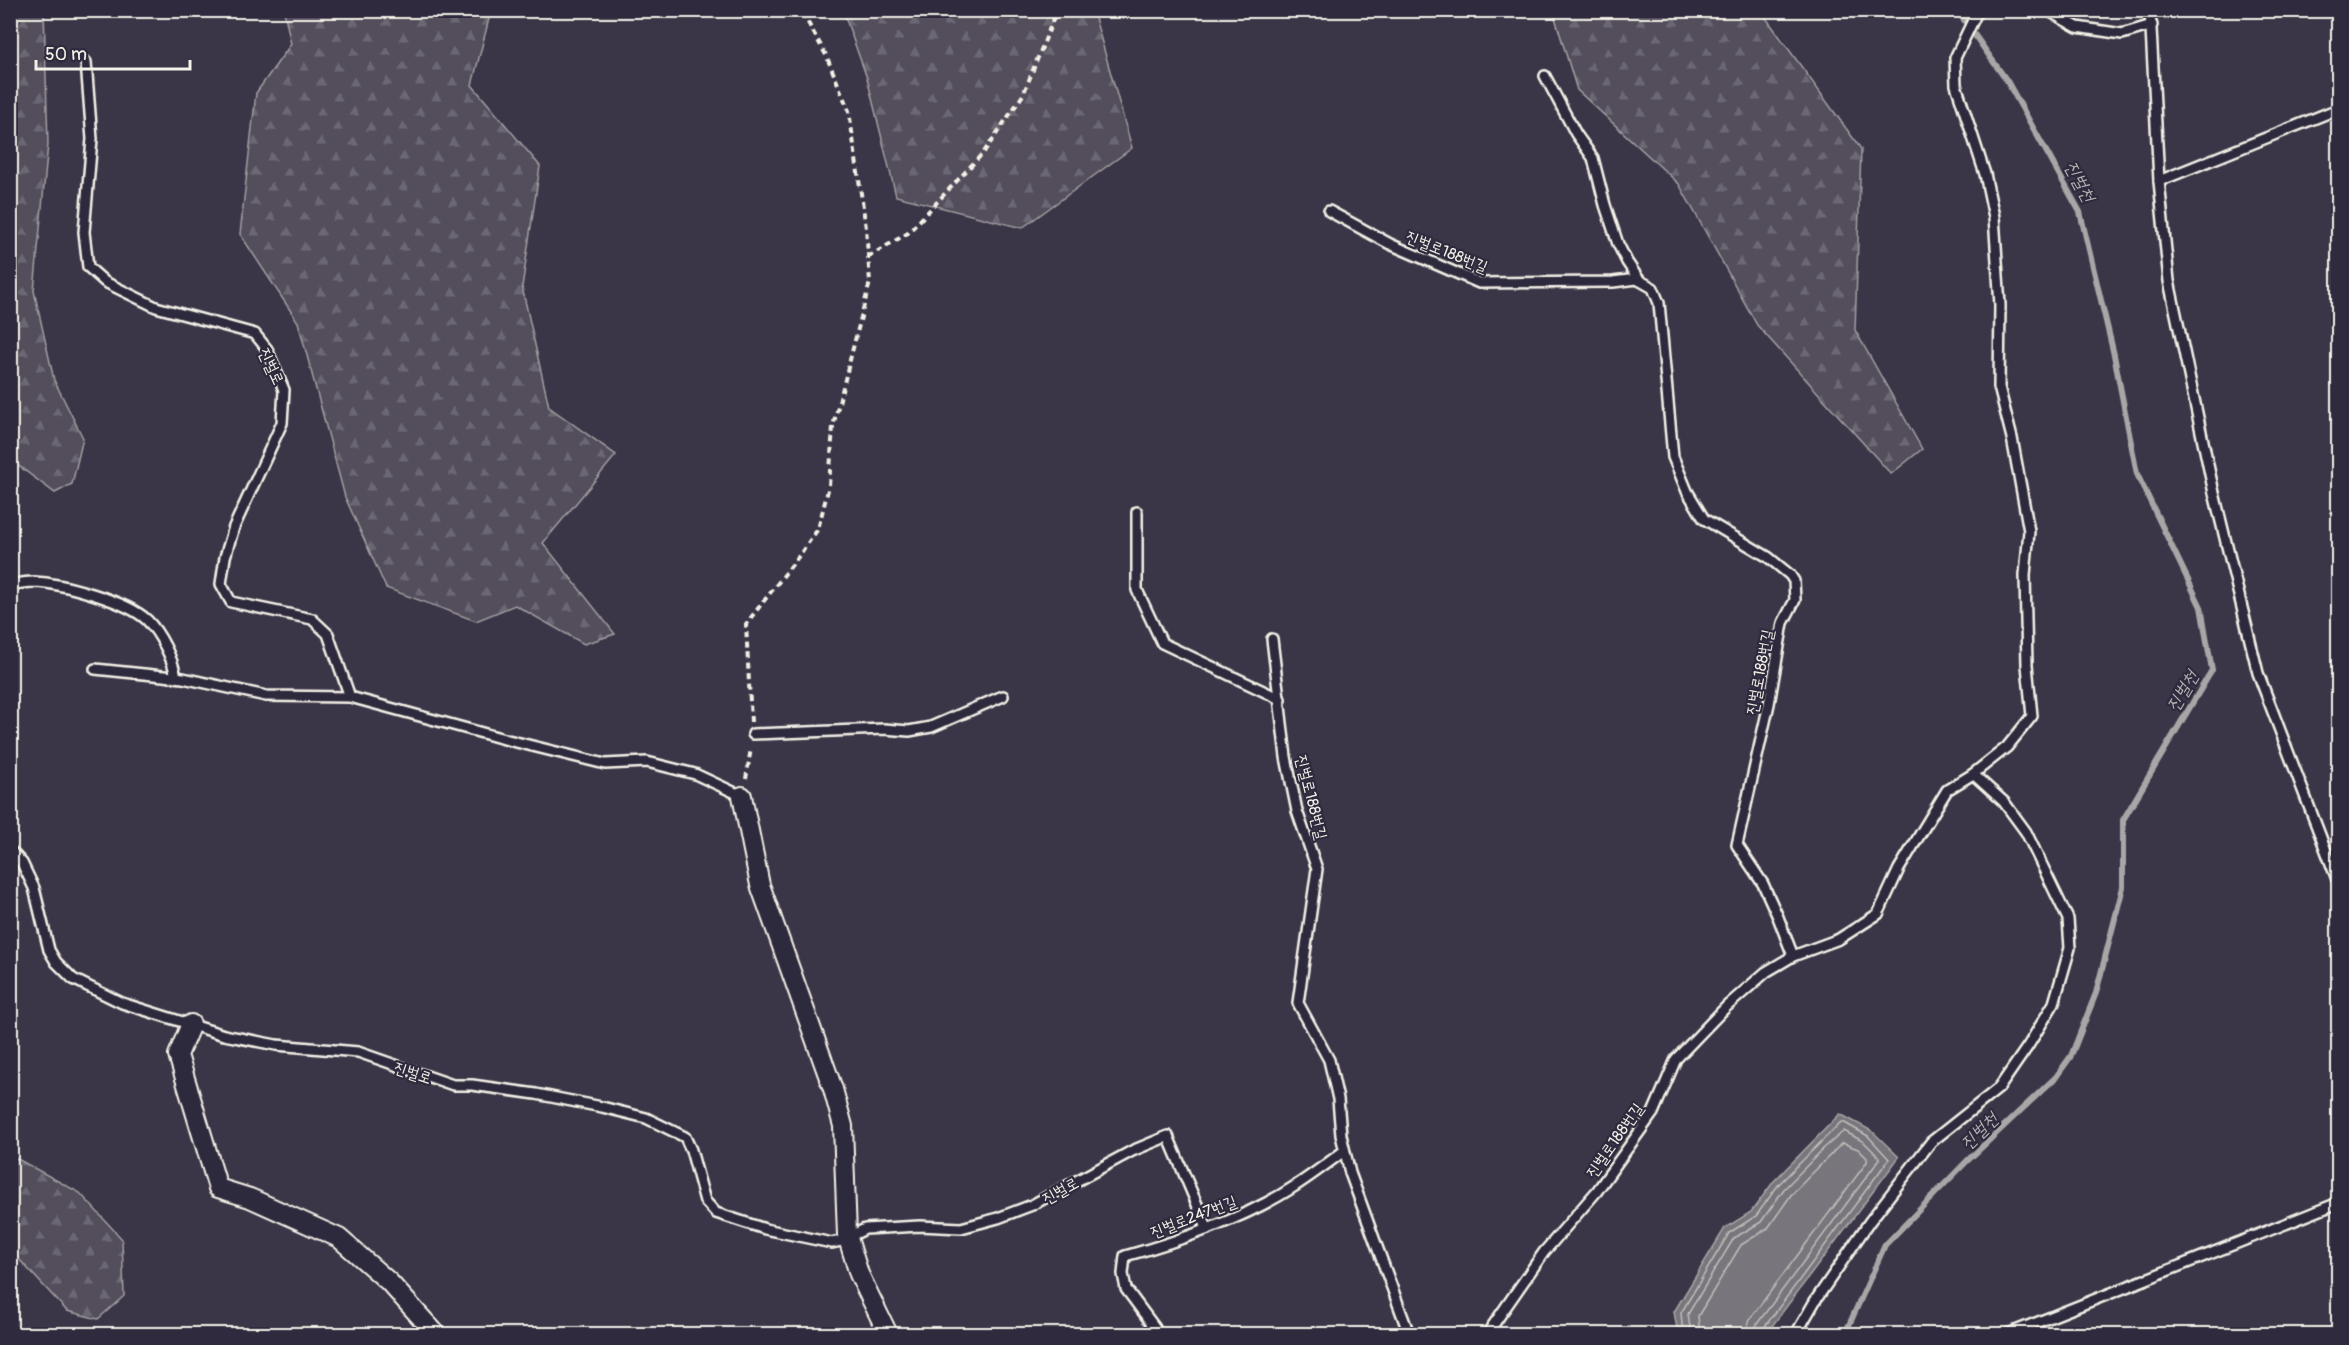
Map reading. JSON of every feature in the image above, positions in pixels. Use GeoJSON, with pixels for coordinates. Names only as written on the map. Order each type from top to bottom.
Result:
{"type":"FeatureCollection","features":[{"type":"Feature","properties":{"kind":"street"},"geometry":{"type":"LineString","coordinates":[[742,796],[760,885],[833,1089],[843,1126],[848,1238],[859,1274],[888,1335]]}},
{"type":"Feature","properties":{"kind":"street"},"geometry":{"type":"LineString","coordinates":[[190,1024],[178,1055],[218,1188],[250,1198],[339,1238],[389,1282],[436,1335]]}},
{"type":"Feature","properties":{"kind":"lane"},"geometry":{"type":"LineString","coordinates":[[1792,956],[1839,939],[1878,914],[1899,869],[1947,790],[1973,774],[2007,747],[2032,716],[2027,665],[2025,575],[2029,531],[2012,438],[1999,387],[2000,305],[1994,217],[1985,174],[1956,85],[1955,58],[1978,10]]}},
{"type":"Feature","properties":{"kind":"lane"},"geometry":{"type":"LineString","coordinates":[[2047,10],[2077,27],[2122,34],[2152,25]]}},
{"type":"Feature","properties":{"kind":"lane"},"geometry":{"type":"LineString","coordinates":[[2150,10],[2159,181],[2169,280],[2214,493],[2258,673],[2338,882]]}},
{"type":"Feature","properties":{"kind":"lane","name":"진벌로"},"geometry":{"type":"LineString","coordinates":[[86,62],[92,139],[84,232],[88,267],[105,282],[156,307],[255,334],[267,349],[284,390],[282,423],[234,527],[225,557],[221,585],[231,602],[312,619],[328,634],[350,697]]}},
{"type":"Feature","properties":{"kind":"lane"},"geometry":{"type":"LineString","coordinates":[[1545,76],[1576,134],[1593,158],[1618,244],[1626,262],[1639,280]]}},
{"type":"Feature","properties":{"kind":"lane"},"geometry":{"type":"LineString","coordinates":[[2159,181],[2338,109]]}},
{"type":"Feature","properties":{"kind":"lane","name":"진벌로188번길"},"geometry":{"type":"LineString","coordinates":[[1329,212],[1390,244],[1479,283],[1639,280],[1653,288],[1659,303],[1673,457],[1687,491],[1704,519],[1768,557],[1794,581],[1795,600],[1783,623],[1769,704],[1737,845],[1763,884],[1792,956],[1766,972],[1726,1007],[1676,1059],[1653,1113],[1597,1191],[1544,1252],[1487,1335]]}},
{"type":"Feature","properties":{"kind":"lane"},"geometry":{"type":"LineString","coordinates":[[1137,512],[1137,590],[1162,643],[1280,699]]}},
{"type":"Feature","properties":{"kind":"lane"},"geometry":{"type":"LineString","coordinates":[[10,584],[33,582],[70,588],[127,608],[147,620],[174,667],[176,677]]}},
{"type":"Feature","properties":{"kind":"lane","name":"진벌로188번길"},"geometry":{"type":"LineString","coordinates":[[1272,639],[1286,757],[1297,812],[1317,869],[1298,1004],[1329,1060],[1338,1099],[1344,1151],[1372,1237],[1409,1335]]}},
{"type":"Feature","properties":{"kind":"lane"},"geometry":{"type":"LineString","coordinates":[[95,669],[176,677],[266,696],[350,697],[605,764],[647,762],[695,774],[742,796]]}},
{"type":"Feature","properties":{"kind":"lane"},"geometry":{"type":"LineString","coordinates":[[753,734],[884,729],[909,732],[931,727],[1003,696]]}},
{"type":"Feature","properties":{"kind":"lane"},"geometry":{"type":"LineString","coordinates":[[1796,1335],[1815,1301],[1870,1221],[1930,1142],[1999,1088],[2054,1003],[2070,948],[2068,919],[2026,832],[2004,802],[1973,774]]}},
{"type":"Feature","properties":{"kind":"lane","name":"진벌로"},"geometry":{"type":"LineString","coordinates":[[10,850],[22,863],[34,888],[49,950],[56,962],[73,979],[122,1003],[224,1035],[276,1045],[358,1052],[453,1085],[472,1084],[536,1094],[646,1118],[675,1130],[685,1137],[705,1201],[716,1213],[765,1229],[832,1243],[865,1229],[920,1226],[961,1228],[998,1218],[1032,1205],[1132,1151],[1168,1136],[1207,1228]]}},
{"type":"Feature","properties":{"kind":"lane","name":"진벌로247번길"},"geometry":{"type":"LineString","coordinates":[[1156,1335],[1155,1328],[1126,1289],[1123,1274],[1125,1256],[1167,1244],[1251,1210],[1294,1187],[1344,1151]]}},
{"type":"Feature","properties":{"kind":"lane"},"geometry":{"type":"LineString","coordinates":[[2008,1335],[2338,1203]]}},
{"type":"Feature","properties":{"kind":"path"},"geometry":{"type":"LineString","coordinates":[[742,796],[753,734],[748,698],[746,624],[818,529],[829,486],[833,426],[870,282],[849,111],[826,55],[801,10]]}},
{"type":"Feature","properties":{"kind":"path"},"geometry":{"type":"LineString","coordinates":[[868,257],[908,233],[984,152],[1023,94],[1057,10]]}},
{"type":"Feature","properties":{"kind":"green space"},"geometry":{"type":"Polygon","coordinates":[[[11,10],[44,11],[48,144],[34,291],[54,380],[83,438],[72,484],[55,493],[11,460],[11,10]]]}},
{"type":"Feature","properties":{"kind":"green space"},"geometry":{"type":"Polygon","coordinates":[[[284,11],[491,11],[472,85],[540,166],[522,287],[549,407],[616,455],[543,543],[615,634],[584,644],[515,605],[476,621],[386,588],[345,497],[298,322],[240,234],[256,93],[291,44],[284,11]]]}},
{"type":"Feature","properties":{"kind":"green space"},"geometry":{"type":"Polygon","coordinates":[[[843,11],[1093,11],[1132,148],[1022,228],[896,196],[867,78],[843,11]]]}},
{"type":"Feature","properties":{"kind":"green space"},"geometry":{"type":"Polygon","coordinates":[[[1553,11],[1761,11],[1861,149],[1855,330],[1922,449],[1891,474],[1757,325],[1679,184],[1577,90],[1553,11]]]}},
{"type":"Feature","properties":{"kind":"green space"},"geometry":{"type":"Polygon","coordinates":[[[10,1155],[80,1193],[122,1239],[124,1296],[98,1319],[67,1311],[17,1257],[11,1255],[10,1155]]]}},
{"type":"Feature","properties":{"kind":"water"},"geometry":{"type":"Polygon","coordinates":[[[1840,1114],[1872,1131],[1899,1157],[1766,1334],[1678,1334],[1674,1312],[1725,1228],[1751,1212],[1774,1181],[1840,1114]]]}},
{"type":"Feature","properties":{"kind":"waterway","name":"진벌천"},"geometry":{"type":"LineString","coordinates":[[1845,1334],[1885,1245],[1967,1161],[2056,1077],[2071,1056],[2096,993],[2123,887],[2123,820],[2212,670],[2201,607],[2137,474],[2114,355],[2080,212],[2007,81],[1957,10]]}}]}
